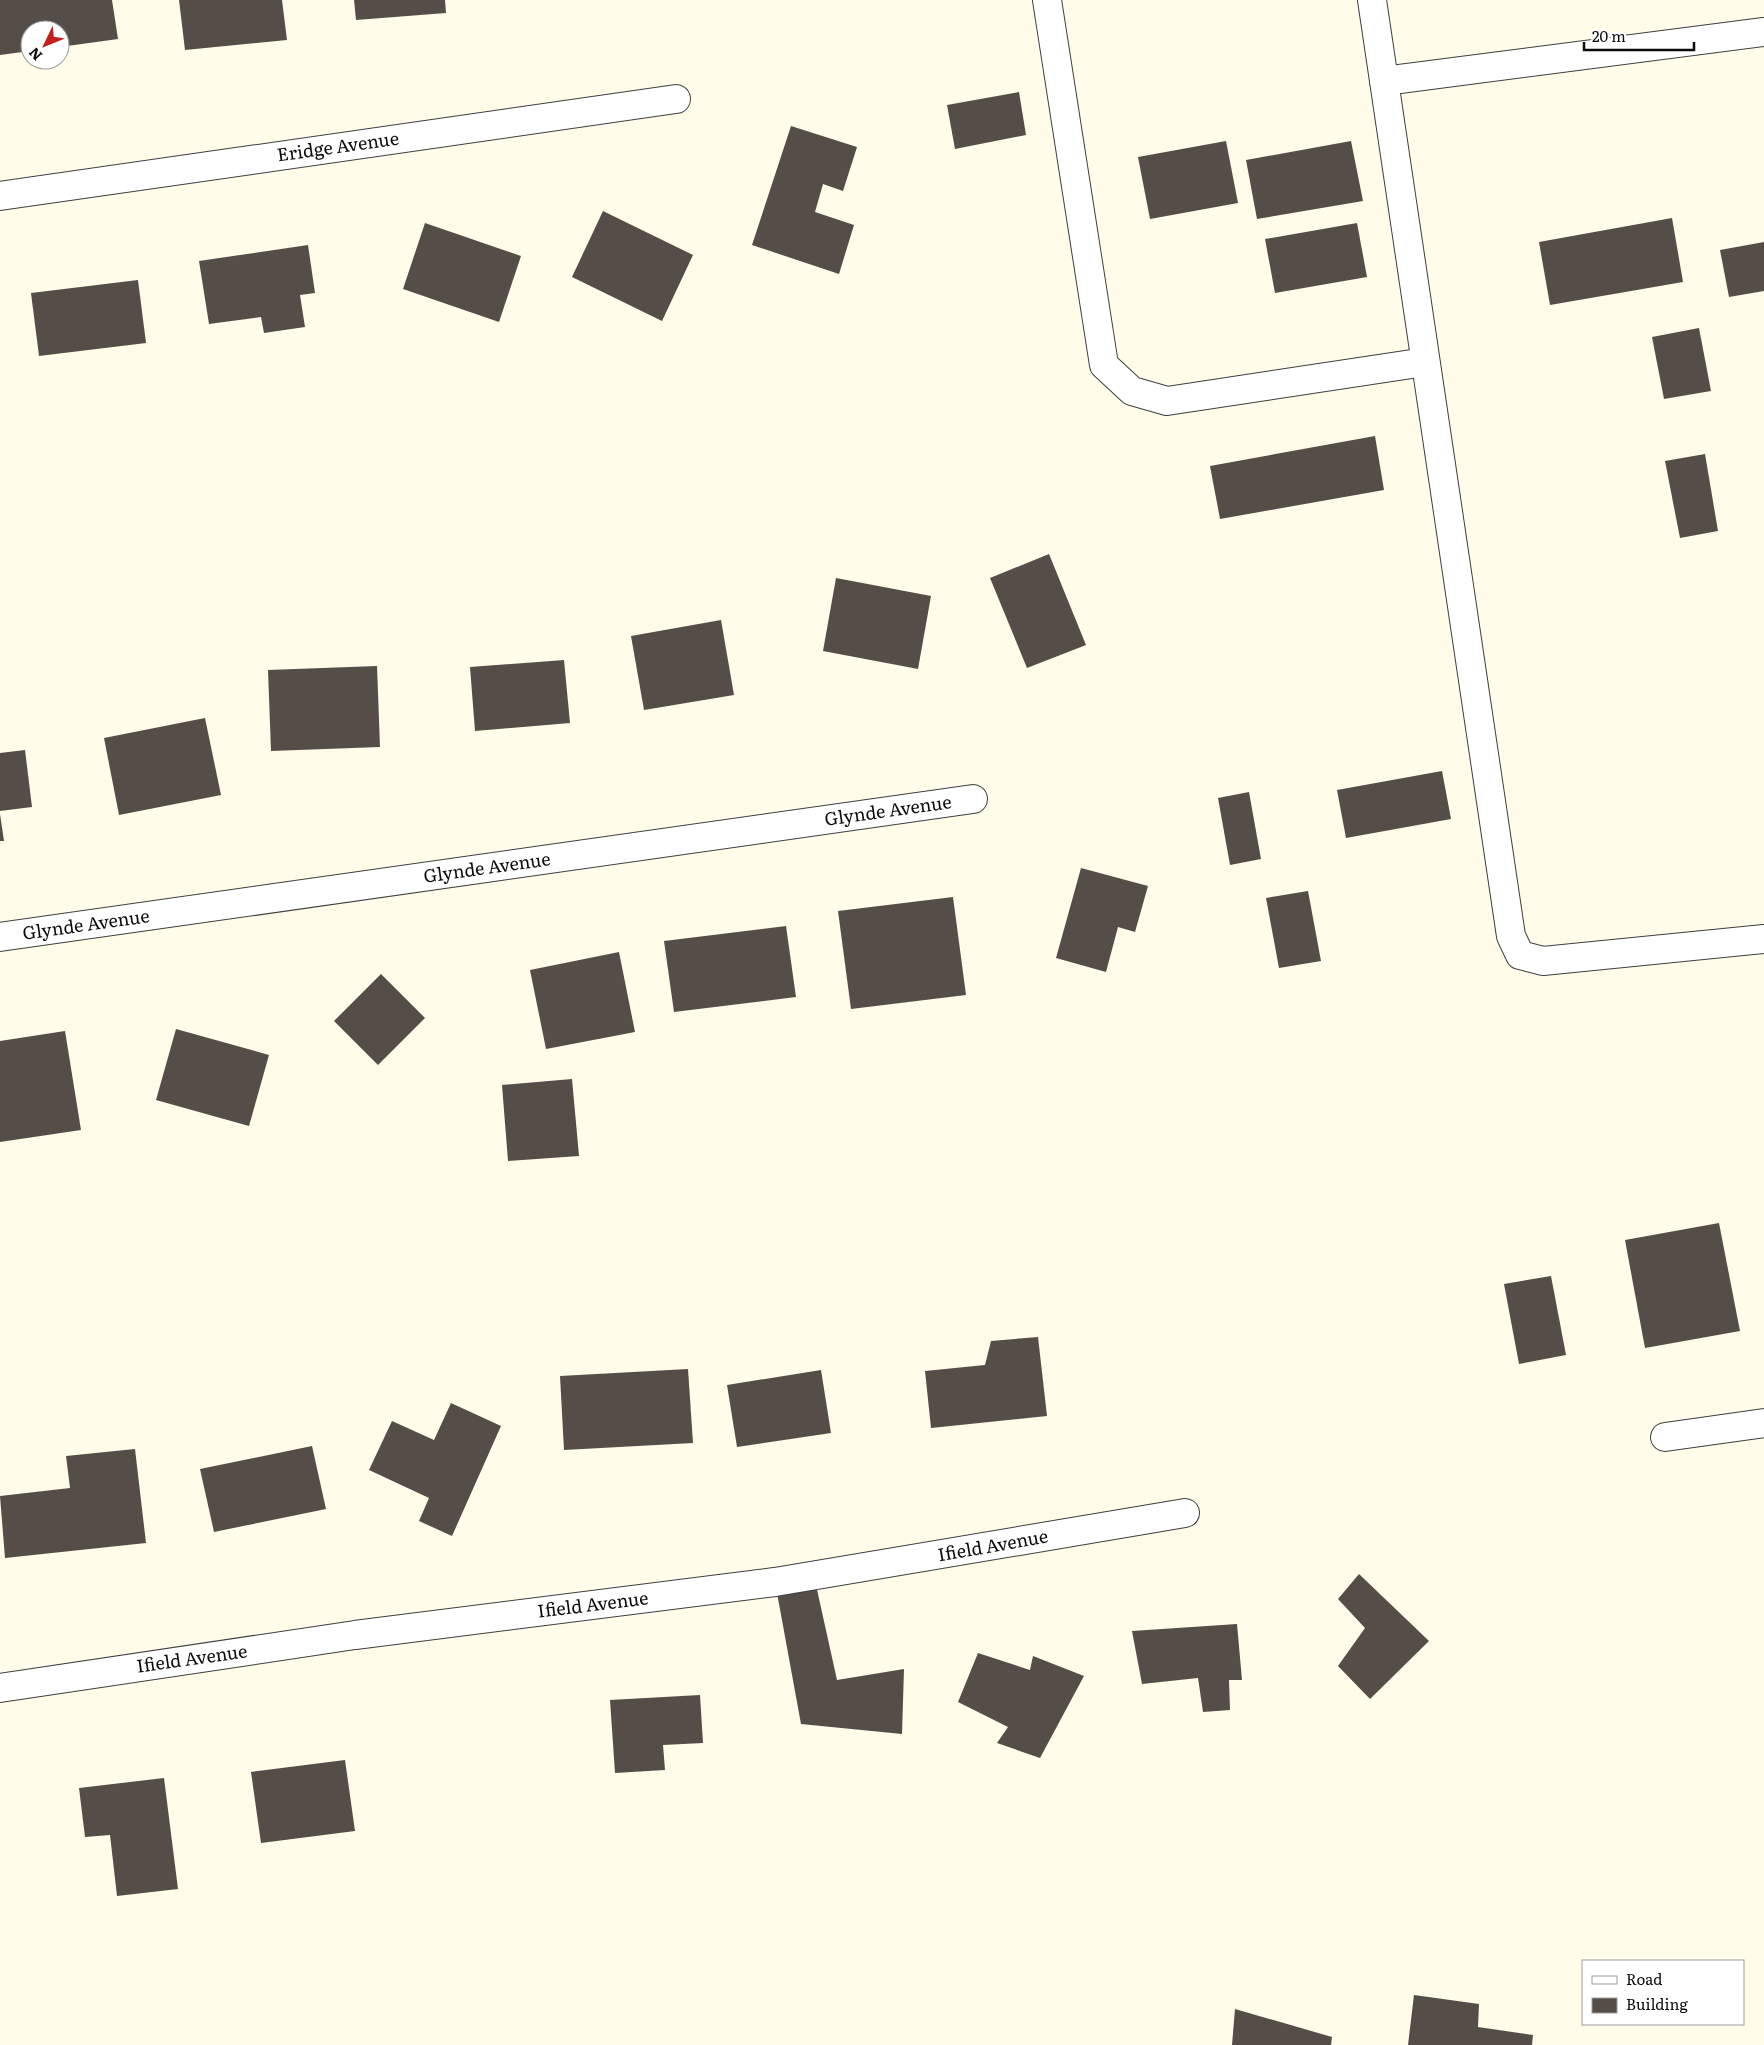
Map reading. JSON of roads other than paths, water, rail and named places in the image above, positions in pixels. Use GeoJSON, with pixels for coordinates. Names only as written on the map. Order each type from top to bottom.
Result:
{"type":"FeatureCollection","features":[{"type":"Feature","properties":{"kind":"street"},"geometry":{"type":"LineString","coordinates":[[1047,0],[1104,365],[1132,391],[1167,401],[1425,362]]}},
{"type":"Feature","properties":{"kind":"street"},"geometry":{"type":"LineString","coordinates":[[1372,0],[1511,936],[1520,955],[1543,961],[1764,939]]}},
{"type":"Feature","properties":{"kind":"street"},"geometry":{"type":"LineString","coordinates":[[1384,81],[1764,32]]}},
{"type":"Feature","properties":{"kind":"street","name":"Eridge Avenue"},"geometry":{"type":"LineString","coordinates":[[0,196],[676,98]]}},
{"type":"Feature","properties":{"kind":"street","name":"Glynde Avenue"},"geometry":{"type":"LineString","coordinates":[[0,937],[973,799]]}},
{"type":"Feature","properties":{"kind":"street"},"geometry":{"type":"LineString","coordinates":[[1665,1437],[1764,1423]]}},
{"type":"Feature","properties":{"kind":"street","name":"Ifield Avenue"},"geometry":{"type":"LineString","coordinates":[[0,1688],[355,1635],[785,1580],[1184,1513]]}}]}
